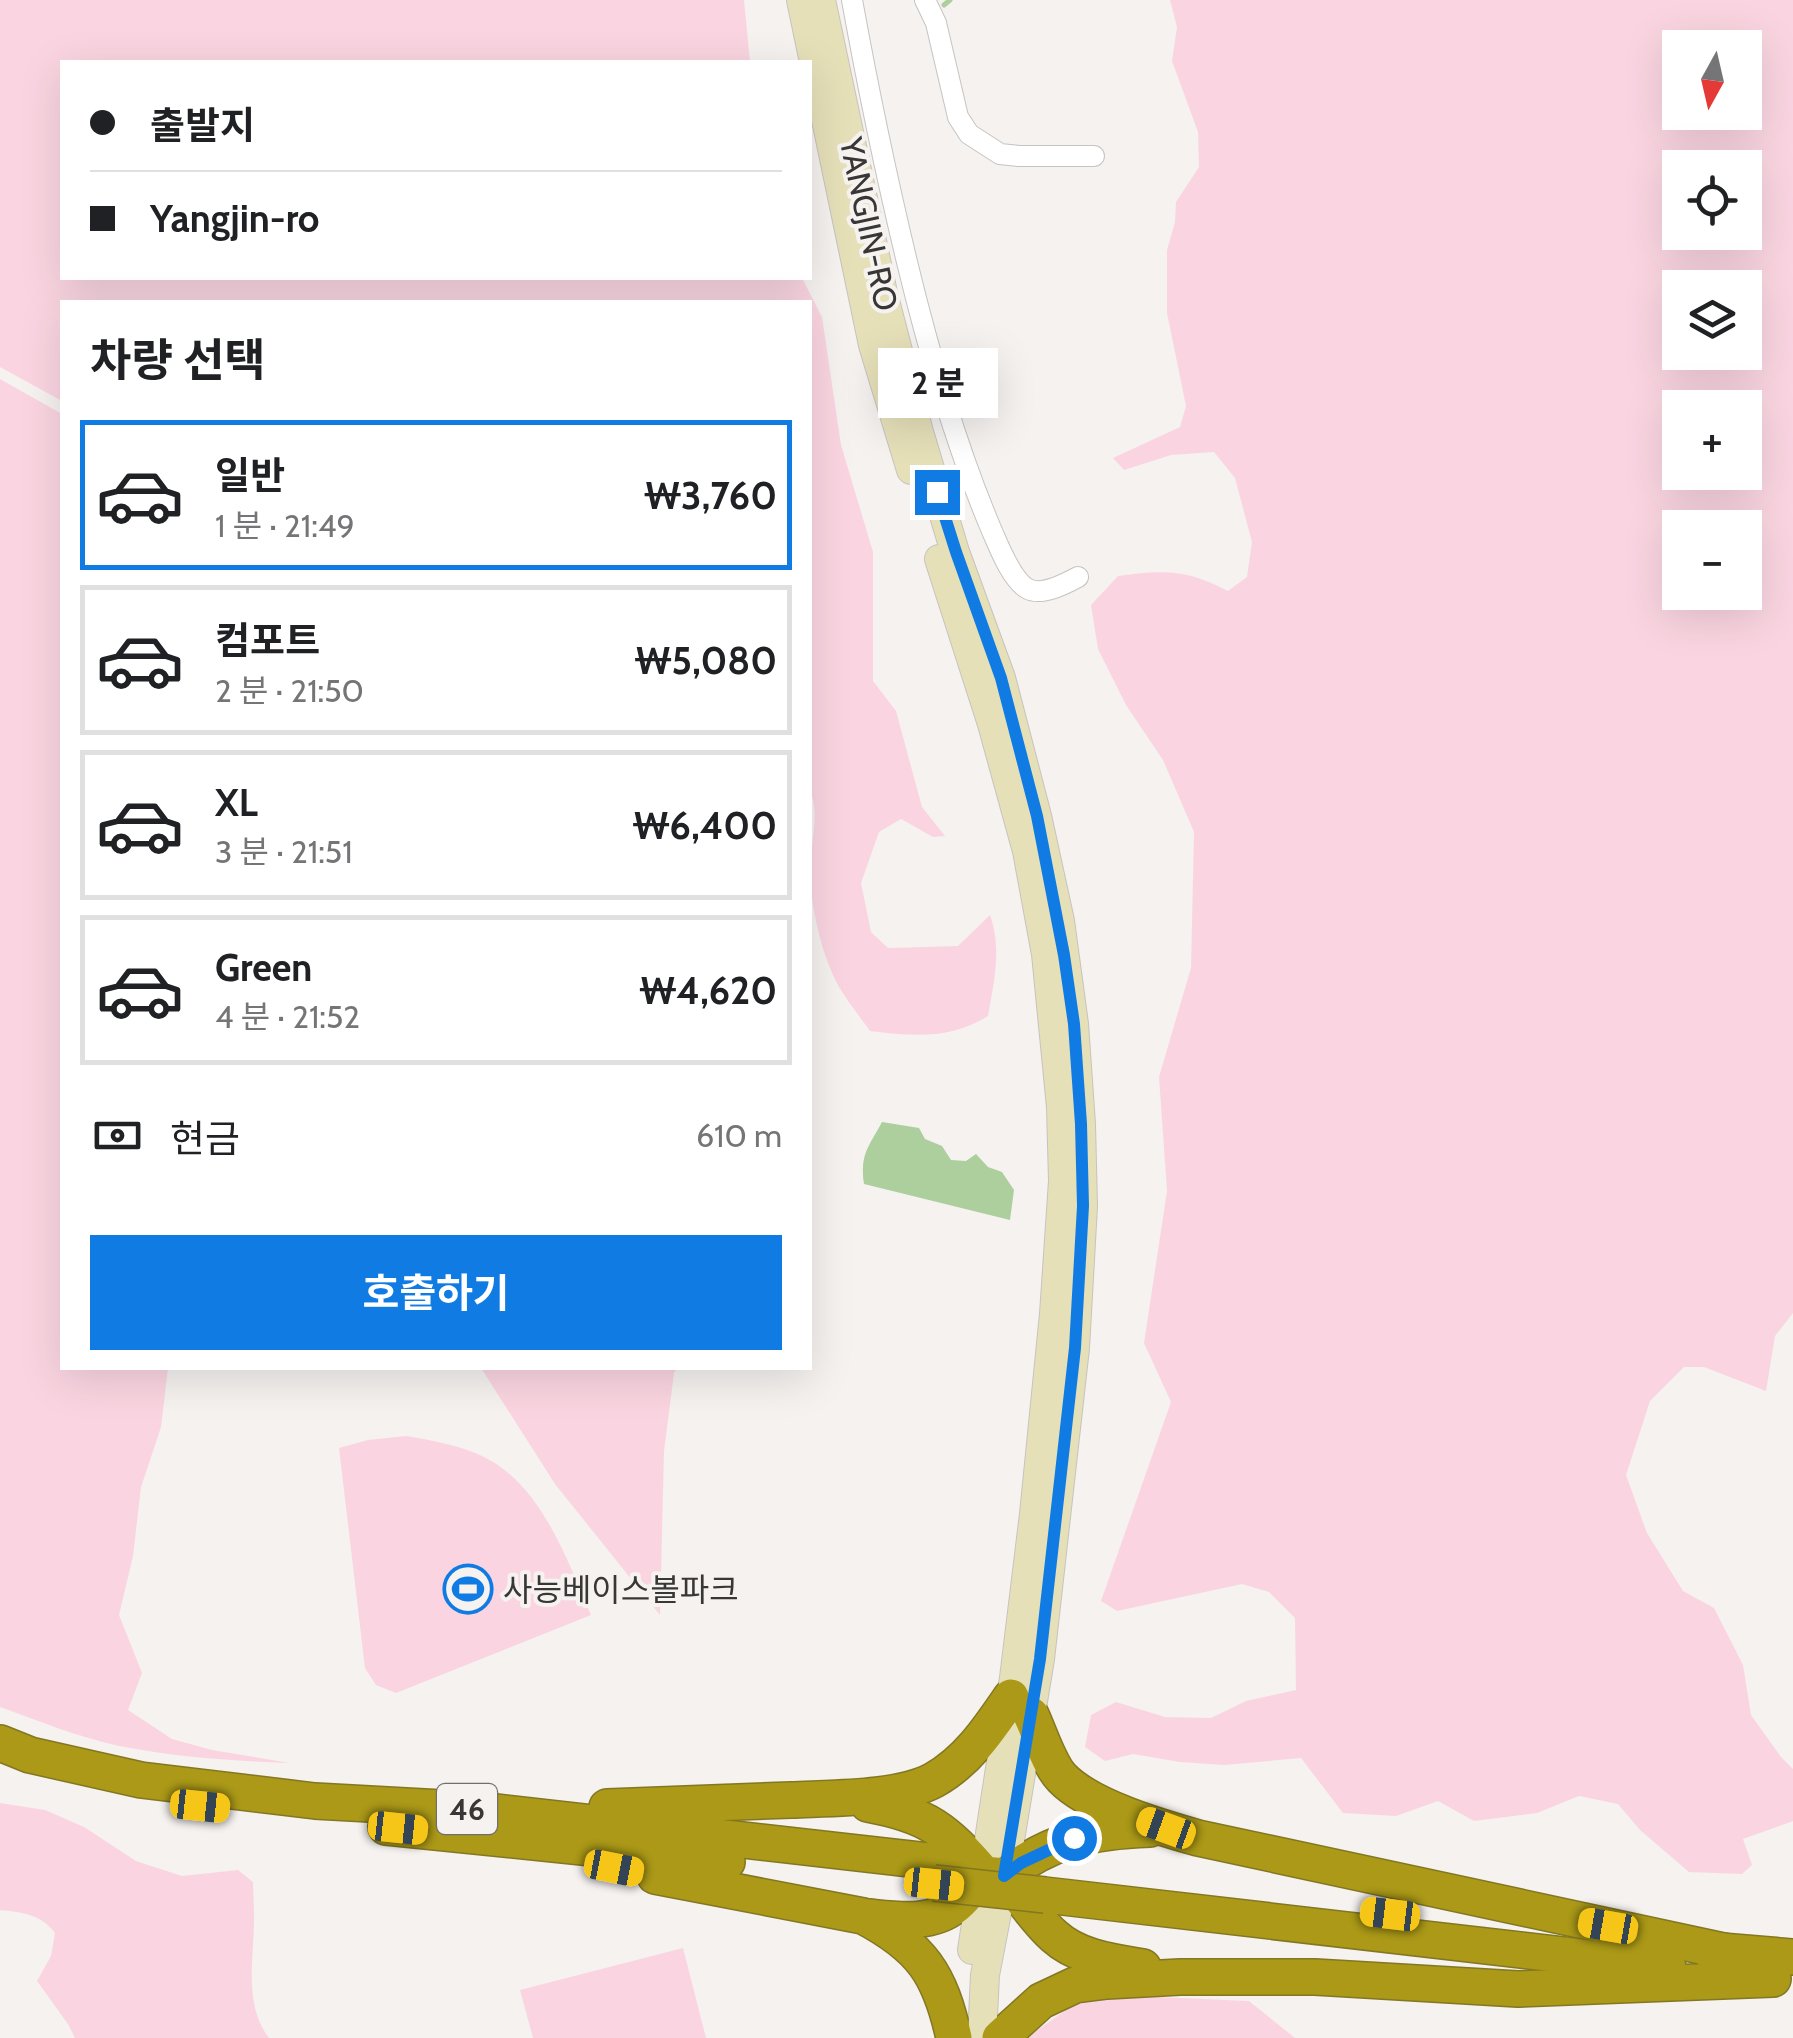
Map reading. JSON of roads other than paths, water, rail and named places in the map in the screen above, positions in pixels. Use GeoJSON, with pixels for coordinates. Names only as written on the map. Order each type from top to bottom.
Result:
{"type":"FeatureCollection","features":[{"type":"Feature","properties":{"kind":"highway"},"geometry":{"type":"LineString","coordinates":[[478,1824],[680,1805],[905,1791],[931,1782],[963,1760],[986,1734],[1021,1706],[1060,1777],[1120,1812],[1166,1828],[1733,1953]]}},
{"type":"Feature","properties":{"kind":"highway","name":"46"},"geometry":{"type":"LineString","coordinates":[[0,1743],[30,1755],[141,1780],[478,1824],[1733,1953],[1786,1972]]}},
{"type":"Feature","properties":{"kind":"highway","name":"46"},"geometry":{"type":"LineString","coordinates":[[0,1768],[74,1788],[160,1802],[478,1824]]}},
{"type":"Feature","properties":{"kind":"highway"},"geometry":{"type":"LineString","coordinates":[[836,1798],[888,1807],[928,1820],[994,1875],[1056,1938],[1080,1953],[1113,1962],[1230,1977]]}},
{"type":"Feature","properties":{"kind":"highway"},"geometry":{"type":"LineString","coordinates":[[478,1824],[580,1862],[903,1921],[936,1916],[994,1875],[1074,1838],[1109,1830],[1166,1828]]}},
{"type":"Feature","properties":{"kind":"highway","name":"46"},"geometry":{"type":"LineString","coordinates":[[1046,1884],[1786,1972]]}},
{"type":"Feature","properties":{"kind":"highway"},"geometry":{"type":"LineString","coordinates":[[864,1916],[892,1931],[922,1959],[946,2001],[954,2038]]}},
{"type":"Feature","properties":{"kind":"highway"},"geometry":{"type":"LineString","coordinates":[[1000,2038],[1041,2001],[1075,1985],[1180,1977],[1316,1977],[1518,1990],[1786,1972]]}},
{"type":"Feature","properties":{"kind":"main road","name":"YANGJIN-RO"},"geometry":{"type":"LineString","coordinates":[[801,0],[874,345],[992,724],[1027,851],[1046,954],[1061,1107],[1063,1181],[1021,1706],[994,1875],[982,2038]]}},
{"type":"Feature","properties":{"kind":"main road","name":"YANGJIN-RO"},"geometry":{"type":"LineString","coordinates":[[821,0],[883,293],[919,432],[1001,678],[1037,816],[1060,921],[1074,1024],[1083,1206],[1075,1348],[1044,1630],[1021,1706]]}},
{"type":"Feature","properties":{"kind":"main road","name":"YANGJIN-RO"},"geometry":{"type":"LineString","coordinates":[[962,2038],[972,1948],[994,1875]]}},
{"type":"Feature","properties":{"kind":"street"},"geometry":{"type":"LineString","coordinates":[[852,0],[871,106],[920,318],[976,493],[1002,554],[1021,584],[1035,591],[1064,585],[1078,577]]}},
{"type":"Feature","properties":{"kind":"street"},"geometry":{"type":"LineString","coordinates":[[925,0],[936,23],[958,117],[970,134],[1000,154],[1094,156]]}},
{"type":"Feature","properties":{"kind":"waterway"},"geometry":{"type":"LineString","coordinates":[[944,5],[950,0]]}},
{"type":"Feature","properties":{"kind":"place","name":"사능베이스볼파크"},"geometry":{"type":"Point","coordinates":[468,1589]}}]}
